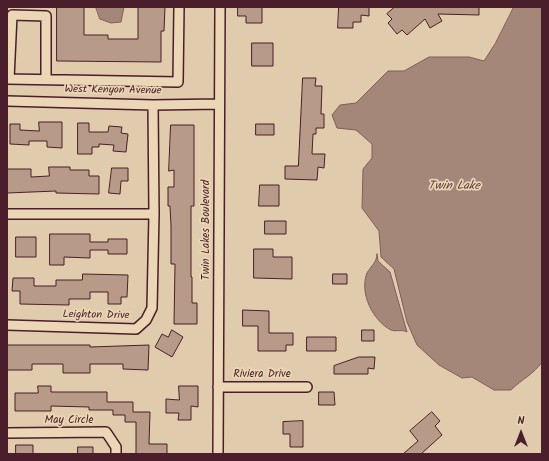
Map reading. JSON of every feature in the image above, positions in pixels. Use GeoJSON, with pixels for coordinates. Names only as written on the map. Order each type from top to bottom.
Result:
{"type":"FeatureCollection","features":[{"type":"Feature","properties":{"kind":"street"},"geometry":{"type":"LineString","coordinates":[[46,79],[46,16],[12,15],[8,79],[178,82],[179,7]]}},
{"type":"Feature","properties":{"kind":"street","name":"Twin Lakes Boulevard"},"geometry":{"type":"LineString","coordinates":[[218,454],[220,7]]}},
{"type":"Feature","properties":{"kind":"street","name":"West Kenyon Avenue"},"geometry":{"type":"LineString","coordinates":[[7,101],[153,105],[219,104]]}},
{"type":"Feature","properties":{"kind":"street","name":"Leighton Drive"},"geometry":{"type":"LineString","coordinates":[[7,325],[136,329],[146,320],[152,308],[154,214],[153,105]]}},
{"type":"Feature","properties":{"kind":"street"},"geometry":{"type":"LineString","coordinates":[[7,214],[154,214]]}},
{"type":"Feature","properties":{"kind":"street","name":"Riviera Drive"},"geometry":{"type":"LineString","coordinates":[[218,387],[306,387]]}},
{"type":"Feature","properties":{"kind":"street","name":"May Circle"},"geometry":{"type":"LineString","coordinates":[[7,433],[106,432],[116,447],[116,454]]}},
{"type":"Feature","properties":{"kind":"water"},"geometry":{"type":"Polygon","coordinates":[[[96,7],[124,7],[121,22],[111,23],[100,19],[96,7]]]}},
{"type":"Feature","properties":{"kind":"water","name":"Twin Lake"},"geometry":{"type":"Polygon","coordinates":[[[514,7],[542,7],[542,362],[535,370],[511,390],[494,390],[472,377],[462,378],[439,365],[417,345],[407,322],[394,269],[381,257],[379,231],[362,208],[363,169],[372,158],[372,144],[356,130],[337,128],[332,115],[340,105],[356,103],[388,71],[404,71],[429,57],[469,57],[484,61],[495,44],[514,7]]]}},
{"type":"Feature","properties":{"kind":"water"},"geometry":{"type":"Polygon","coordinates":[[[377,254],[378,261],[390,272],[407,332],[393,331],[384,326],[369,306],[366,297],[365,281],[367,273],[375,262],[377,254]]]}},
{"type":"Feature","properties":{"kind":"building"},"geometry":{"type":"Polygon","coordinates":[[[57,7],[84,7],[84,35],[108,35],[108,39],[138,39],[138,7],[165,7],[164,31],[161,31],[161,62],[57,61],[57,7]]]}},
{"type":"Feature","properties":{"kind":"building"},"geometry":{"type":"Polygon","coordinates":[[[238,7],[262,7],[262,23],[246,23],[246,16],[238,16],[238,7]]]}},
{"type":"Feature","properties":{"kind":"building"},"geometry":{"type":"Polygon","coordinates":[[[339,7],[369,7],[369,16],[361,15],[361,22],[353,22],[353,28],[338,28],[339,7]]]}},
{"type":"Feature","properties":{"kind":"building"},"geometry":{"type":"Polygon","coordinates":[[[395,7],[479,7],[479,15],[438,14],[442,21],[430,28],[425,19],[407,35],[402,30],[397,34],[388,23],[392,19],[387,14],[395,7]]]}},
{"type":"Feature","properties":{"kind":"building"},"geometry":{"type":"Polygon","coordinates":[[[252,43],[273,43],[273,66],[252,66],[252,43]]]}},
{"type":"Feature","properties":{"kind":"building"},"geometry":{"type":"Polygon","coordinates":[[[303,78],[316,78],[315,86],[322,86],[321,114],[324,114],[324,128],[316,128],[316,134],[313,134],[312,154],[325,154],[324,168],[318,167],[317,180],[285,179],[285,166],[298,166],[303,78]]]}},
{"type":"Feature","properties":{"kind":"building"},"geometry":{"type":"Polygon","coordinates":[[[39,122],[62,122],[62,148],[47,147],[47,141],[29,141],[29,145],[10,144],[10,124],[20,124],[20,130],[39,131],[39,122]]]}},
{"type":"Feature","properties":{"kind":"building"},"geometry":{"type":"Polygon","coordinates":[[[78,123],[89,123],[89,132],[108,132],[109,126],[122,127],[121,133],[128,134],[126,152],[113,151],[114,145],[99,144],[99,147],[92,147],[92,154],[78,154],[78,123]]]}},
{"type":"Feature","properties":{"kind":"building"},"geometry":{"type":"Polygon","coordinates":[[[256,124],[274,124],[274,135],[256,135],[256,124]]]}},
{"type":"Feature","properties":{"kind":"building"},"geometry":{"type":"Polygon","coordinates":[[[171,125],[194,125],[194,206],[191,206],[191,277],[192,303],[197,303],[197,324],[174,324],[175,264],[171,264],[170,206],[168,206],[168,187],[174,187],[174,170],[169,171],[171,125]]]}},
{"type":"Feature","properties":{"kind":"building"},"geometry":{"type":"Polygon","coordinates":[[[49,167],[70,167],[70,170],[89,170],[89,176],[99,176],[99,194],[56,193],[56,191],[7,193],[7,169],[31,169],[31,177],[49,176],[49,167]]]}},
{"type":"Feature","properties":{"kind":"building"},"geometry":{"type":"Polygon","coordinates":[[[112,168],[128,168],[128,181],[121,181],[120,194],[109,193],[112,168]]]}},
{"type":"Feature","properties":{"kind":"building"},"geometry":{"type":"Polygon","coordinates":[[[260,185],[279,185],[279,206],[259,206],[260,185]]]}},
{"type":"Feature","properties":{"kind":"building"},"geometry":{"type":"Polygon","coordinates":[[[265,221],[286,221],[286,234],[265,234],[265,221]]]}},
{"type":"Feature","properties":{"kind":"building"},"geometry":{"type":"Polygon","coordinates":[[[50,234],[90,234],[90,242],[108,242],[108,239],[127,239],[127,254],[108,254],[108,250],[90,250],[90,258],[64,257],[64,265],[50,265],[50,234]]]}},
{"type":"Feature","properties":{"kind":"building"},"geometry":{"type":"Polygon","coordinates":[[[16,237],[36,237],[36,257],[16,257],[16,237]]]}},
{"type":"Feature","properties":{"kind":"building"},"geometry":{"type":"Polygon","coordinates":[[[254,249],[273,249],[273,257],[292,257],[292,279],[254,278],[254,249]]]}},
{"type":"Feature","properties":{"kind":"building"},"geometry":{"type":"Polygon","coordinates":[[[83,274],[128,275],[127,297],[121,297],[121,304],[108,304],[108,292],[90,292],[90,299],[69,299],[69,305],[20,304],[20,291],[12,291],[13,278],[34,278],[34,286],[56,286],[56,280],[82,280],[83,274]]]}},
{"type":"Feature","properties":{"kind":"building"},"geometry":{"type":"Polygon","coordinates":[[[333,274],[347,274],[347,284],[333,284],[333,274]]]}},
{"type":"Feature","properties":{"kind":"building"},"geometry":{"type":"Polygon","coordinates":[[[243,310],[269,311],[269,333],[293,333],[293,345],[286,345],[286,351],[258,351],[258,326],[243,326],[243,310]]]}},
{"type":"Feature","properties":{"kind":"building"},"geometry":{"type":"Polygon","coordinates":[[[172,330],[183,337],[172,357],[155,347],[162,334],[168,337],[172,330]]]}},
{"type":"Feature","properties":{"kind":"building"},"geometry":{"type":"Polygon","coordinates":[[[362,330],[374,330],[374,341],[362,341],[362,330]]]}},
{"type":"Feature","properties":{"kind":"building"},"geometry":{"type":"Polygon","coordinates":[[[307,337],[336,337],[336,351],[307,351],[307,337]]]}},
{"type":"Feature","properties":{"kind":"building"},"geometry":{"type":"Polygon","coordinates":[[[7,345],[90,345],[90,347],[149,345],[148,370],[123,369],[123,364],[90,364],[90,373],[63,373],[63,364],[32,364],[32,370],[7,370],[7,345]]]}},
{"type":"Feature","properties":{"kind":"building"},"geometry":{"type":"Polygon","coordinates":[[[359,357],[375,357],[374,369],[368,368],[368,374],[334,374],[334,366],[359,357]]]}},
{"type":"Feature","properties":{"kind":"building"},"geometry":{"type":"Polygon","coordinates":[[[38,386],[51,386],[51,392],[107,392],[107,402],[133,402],[133,412],[150,412],[149,444],[167,444],[167,454],[136,454],[136,422],[125,422],[125,415],[113,415],[113,410],[89,410],[89,407],[51,406],[51,411],[15,411],[15,393],[38,393],[38,386]]]}},
{"type":"Feature","properties":{"kind":"building"},"geometry":{"type":"Polygon","coordinates":[[[179,386],[198,386],[198,407],[191,406],[191,420],[178,420],[179,413],[166,413],[166,399],[179,400],[179,386]]]}},
{"type":"Feature","properties":{"kind":"building"},"geometry":{"type":"Polygon","coordinates":[[[319,392],[334,392],[335,405],[319,405],[319,392]]]}},
{"type":"Feature","properties":{"kind":"building"},"geometry":{"type":"Polygon","coordinates":[[[432,412],[440,421],[435,426],[442,435],[421,454],[403,454],[418,441],[410,431],[432,412]]]}},
{"type":"Feature","properties":{"kind":"building"},"geometry":{"type":"Polygon","coordinates":[[[303,421],[303,447],[290,447],[290,434],[283,434],[283,422],[303,421]]]}},
{"type":"Feature","properties":{"kind":"building"},"geometry":{"type":"Polygon","coordinates":[[[16,445],[33,445],[33,454],[16,454],[16,445]]]}},
{"type":"Feature","properties":{"kind":"building"},"geometry":{"type":"Polygon","coordinates":[[[78,447],[93,447],[93,454],[78,454],[78,447]]]}}]}
